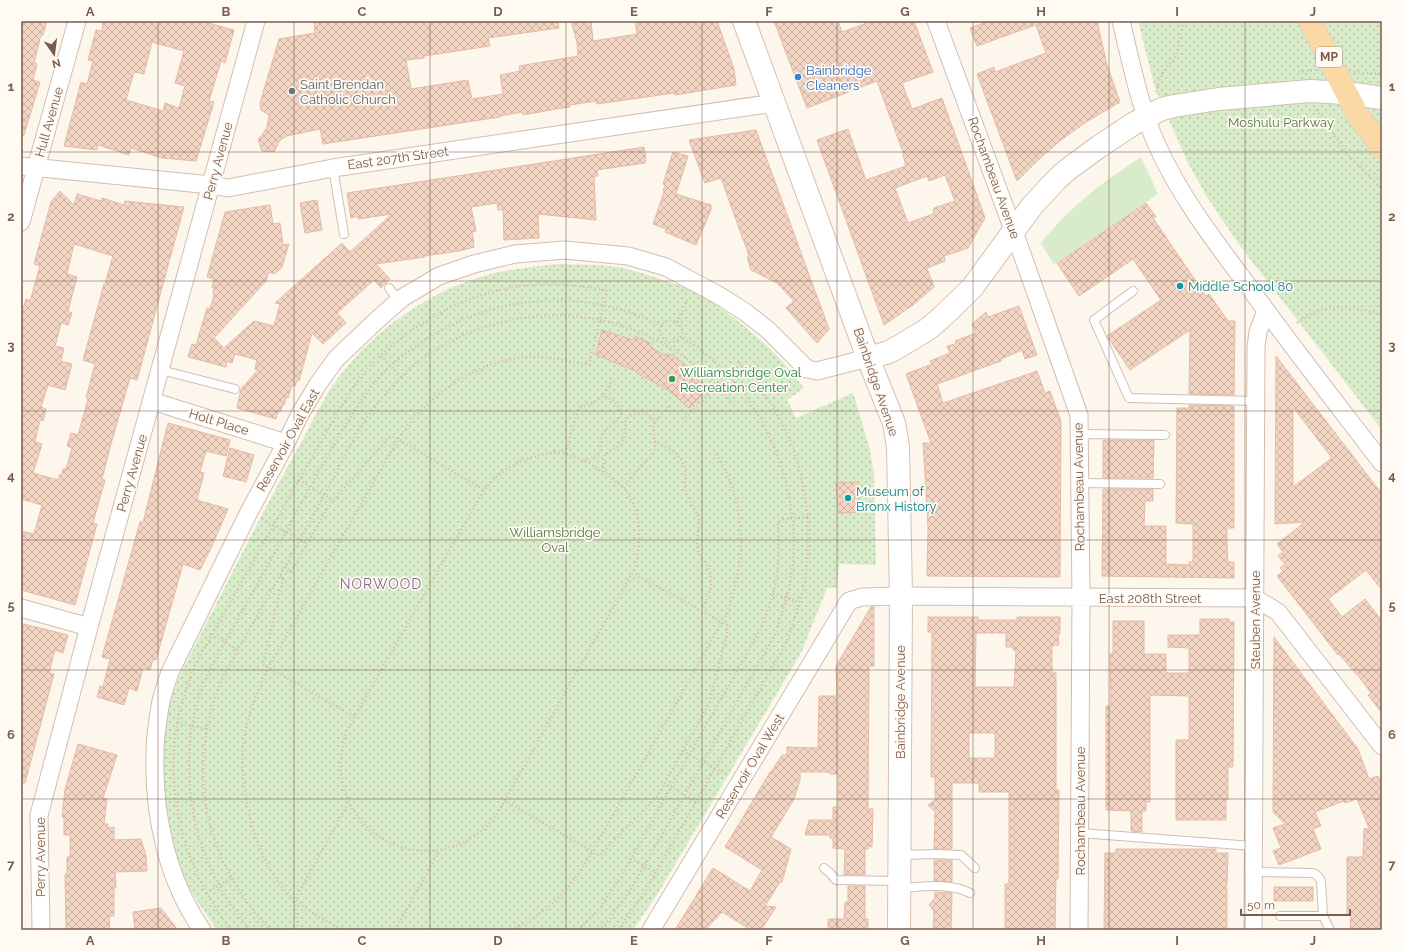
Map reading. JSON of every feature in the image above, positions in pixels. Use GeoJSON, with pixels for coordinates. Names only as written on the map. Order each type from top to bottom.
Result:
{"type":"FeatureCollection","features":[{"type":"Feature","properties":{"kind":"main road","name":"Bainbridge Avenue"},"geometry":{"type":"LineString","coordinates":[[744,21],[868,358],[894,423],[898,447],[901,596],[899,930]]}},
{"type":"Feature","properties":{"kind":"main road","name":"MP"},"geometry":{"type":"LineString","coordinates":[[1310,21],[1357,114],[1382,147]]}},
{"type":"Feature","properties":{"kind":"main road"},"geometry":{"type":"LineString","coordinates":[[868,358],[889,352],[900,346],[928,329],[941,318],[972,288],[1013,231],[1043,194],[1068,170],[1097,148],[1146,116],[1162,109],[1174,106],[1226,98],[1310,91],[1346,92],[1382,98]]}},
{"type":"Feature","properties":{"kind":"street","name":"Hull Avenue"},"geometry":{"type":"LineString","coordinates":[[21,222],[29,167],[77,21]]}},
{"type":"Feature","properties":{"kind":"street","name":"Perry Avenue"},"geometry":{"type":"LineString","coordinates":[[41,930],[39,815],[89,627],[256,21]]}},
{"type":"Feature","properties":{"kind":"street","name":"Rochambeau Avenue"},"geometry":{"type":"LineString","coordinates":[[936,21],[1079,415],[1081,598],[1079,930]]}},
{"type":"Feature","properties":{"kind":"street"},"geometry":{"type":"LineString","coordinates":[[1121,21],[1146,116],[1160,150],[1189,202],[1222,251],[1266,311],[1382,463]]}},
{"type":"Feature","properties":{"kind":"street","name":"East 207th Street"},"geometry":{"type":"LineString","coordinates":[[29,167],[212,185],[228,188],[333,168],[774,103]]}},
{"type":"Feature","properties":{"kind":"street","name":"Reservoir Oval East"},"geometry":{"type":"LineString","coordinates":[[202,930],[182,896],[170,864],[157,810],[155,753],[162,700],[170,672],[248,512],[310,397],[336,359],[377,320],[394,294],[474,264],[515,254],[564,250],[628,256],[666,267],[720,296],[745,312],[768,330],[807,368],[817,371],[868,358]]}},
{"type":"Feature","properties":{"kind":"street","name":"Steuben Avenue"},"geometry":{"type":"LineString","coordinates":[[1253,930],[1257,339],[1266,311]]}},
{"type":"Feature","properties":{"kind":"street","name":"Holt Place"},"geometry":{"type":"LineString","coordinates":[[152,401],[286,443]]}},
{"type":"Feature","properties":{"kind":"street","name":"East 208th Street"},"geometry":{"type":"LineString","coordinates":[[849,601],[862,597],[901,596],[1255,598]]}},
{"type":"Feature","properties":{"kind":"street"},"geometry":{"type":"LineString","coordinates":[[1255,598],[1278,612],[1382,746]]}},
{"type":"Feature","properties":{"kind":"street","name":"Reservoir Oval West"},"geometry":{"type":"LineString","coordinates":[[651,930],[849,601]]}},
{"type":"Feature","properties":{"kind":"street"},"geometry":{"type":"LineString","coordinates":[[21,608],[89,627]]}},
{"type":"Feature","properties":{"kind":"lane"},"geometry":{"type":"LineString","coordinates":[[333,168],[344,234]]}},
{"type":"Feature","properties":{"kind":"lane"},"geometry":{"type":"LineString","coordinates":[[1133,291],[1094,320],[1129,398],[1256,401]]}},
{"type":"Feature","properties":{"kind":"lane"},"geometry":{"type":"LineString","coordinates":[[161,370],[235,389]]}},
{"type":"Feature","properties":{"kind":"lane"},"geometry":{"type":"LineString","coordinates":[[1079,434],[1165,435]]}},
{"type":"Feature","properties":{"kind":"lane"},"geometry":{"type":"LineString","coordinates":[[1079,483],[1160,484]]}},
{"type":"Feature","properties":{"kind":"lane"},"geometry":{"type":"LineString","coordinates":[[1080,833],[1253,846]]}},
{"type":"Feature","properties":{"kind":"lane"},"geometry":{"type":"LineString","coordinates":[[899,855],[961,855],[974,868]]}},
{"type":"Feature","properties":{"kind":"lane"},"geometry":{"type":"LineString","coordinates":[[824,868],[836,880],[961,888],[970,893]]}},
{"type":"Feature","properties":{"kind":"lane"},"geometry":{"type":"LineString","coordinates":[[1253,872],[1313,873],[1318,876],[1321,881],[1323,916],[1330,930]]}},
{"type":"Feature","properties":{"kind":"lane"},"geometry":{"type":"LineString","coordinates":[[1280,916],[1323,916]]}},
{"type":"Feature","properties":{"kind":"path"},"geometry":{"type":"LineString","coordinates":[[1156,93],[1163,72],[1175,57],[1183,21]]}},
{"type":"Feature","properties":{"kind":"path"},"geometry":{"type":"LineString","coordinates":[[1354,72],[1382,74]]}},
{"type":"Feature","properties":{"kind":"path"},"geometry":{"type":"LineString","coordinates":[[1313,107],[1322,117],[1348,155],[1382,189]]}},
{"type":"Feature","properties":{"kind":"path"},"geometry":{"type":"LineString","coordinates":[[231,930],[216,910],[195,872],[187,849],[176,801],[174,746],[177,723],[182,703],[196,663],[337,412],[354,386],[380,356],[411,330],[444,310],[506,288],[545,284],[576,285],[607,290],[589,365],[562,359],[528,357],[503,361],[482,368],[462,378],[442,392],[407,426],[398,439],[268,668],[256,694],[248,718],[244,744],[243,778],[248,811],[258,843],[270,868],[295,900],[343,930]]}},
{"type":"Feature","properties":{"kind":"path"},"geometry":{"type":"LineString","coordinates":[[677,322],[692,291]]}},
{"type":"Feature","properties":{"kind":"path"},"geometry":{"type":"LineString","coordinates":[[251,930],[233,908],[218,885],[209,866],[194,822],[189,773],[189,748],[192,726],[201,688],[348,420],[383,374],[400,358],[420,343],[451,324],[481,312],[510,304],[546,300],[574,301],[621,310],[662,326]]}},
{"type":"Feature","properties":{"kind":"path"},"geometry":{"type":"LineString","coordinates":[[1297,323],[1315,312],[1332,308],[1361,309],[1382,315]]}},
{"type":"Feature","properties":{"kind":"path"},"geometry":{"type":"LineString","coordinates":[[272,930],[253,910],[231,878],[222,860],[208,820],[202,774],[207,729],[214,696],[223,677],[280,576],[360,428],[377,404],[409,369],[427,355],[457,338],[486,326],[513,319],[547,315],[600,319],[635,330],[664,344],[704,372],[718,385],[731,401]]}},
{"type":"Feature","properties":{"kind":"path"},"geometry":{"type":"LineString","coordinates":[[673,319],[677,322],[681,324],[683,332],[678,340],[670,342],[662,338],[660,329],[665,322],[673,319]]}},
{"type":"Feature","properties":{"kind":"path"},"geometry":{"type":"LineString","coordinates":[[600,930],[622,902],[644,866],[775,635],[787,598],[793,561],[792,518],[787,487],[776,450],[756,410],[744,392],[729,375],[681,336]]}},
{"type":"Feature","properties":{"kind":"path"},"geometry":{"type":"LineString","coordinates":[[664,344],[667,340]]}},
{"type":"Feature","properties":{"kind":"path"},"geometry":{"type":"LineString","coordinates":[[380,356],[401,377]]}},
{"type":"Feature","properties":{"kind":"path"},"geometry":{"type":"LineString","coordinates":[[618,930],[635,908],[656,873],[787,640],[800,602],[806,568],[808,517],[803,485],[791,445],[774,410],[740,364],[683,420]]}},
{"type":"Feature","properties":{"kind":"path"},"geometry":{"type":"LineString","coordinates":[[565,454],[578,410],[582,406],[595,402],[603,396],[607,391],[613,376]]}},
{"type":"Feature","properties":{"kind":"path"},"geometry":{"type":"LineString","coordinates":[[584,461],[596,457],[600,452],[602,435],[605,430],[620,417],[621,412],[618,404],[615,401],[603,396]]}},
{"type":"Feature","properties":{"kind":"path"},"geometry":{"type":"LineString","coordinates":[[624,488],[654,451],[655,441],[653,428],[655,422],[668,407]]}},
{"type":"Feature","properties":{"kind":"path"},"geometry":{"type":"LineString","coordinates":[[603,472],[605,454],[616,448],[620,443],[625,432],[626,421],[629,417],[637,414],[645,414],[652,417],[655,422]]}},
{"type":"Feature","properties":{"kind":"path"},"geometry":{"type":"LineString","coordinates":[[284,568],[291,572],[328,506],[390,436],[398,439],[484,490]]}},
{"type":"Feature","properties":{"kind":"path"},"geometry":{"type":"LineString","coordinates":[[655,441],[676,454],[686,469],[684,485],[686,494],[694,508],[699,522],[697,546],[701,558],[709,569],[712,577],[710,593],[702,610]]}},
{"type":"Feature","properties":{"kind":"path"},"geometry":{"type":"LineString","coordinates":[[556,452],[584,461],[595,466],[624,488],[635,508],[640,530],[640,548],[633,573],[505,800],[490,823],[478,834],[461,844],[439,850],[411,850],[387,841],[367,828],[355,814],[349,802],[340,773],[340,761],[346,732],[484,490],[497,476],[525,459],[556,452]]}},
{"type":"Feature","properties":{"kind":"path"},"geometry":{"type":"LineString","coordinates":[[512,930],[539,914],[564,892],[593,851],[727,613],[737,578],[740,557],[740,534],[736,499],[730,478],[716,454]]}},
{"type":"Feature","properties":{"kind":"path"},"geometry":{"type":"LineString","coordinates":[[299,480],[333,500]]}},
{"type":"Feature","properties":{"kind":"path"},"geometry":{"type":"LineString","coordinates":[[248,512],[307,543]]}},
{"type":"Feature","properties":{"kind":"path"},"geometry":{"type":"LineString","coordinates":[[580,929],[600,908],[614,888],[761,628],[773,594],[778,566],[778,523],[783,519],[808,517]]}},
{"type":"Feature","properties":{"kind":"path"},"geometry":{"type":"LineString","coordinates":[[505,800],[593,851],[599,856],[652,803],[709,704],[728,630],[727,625],[633,573]]}},
{"type":"Feature","properties":{"kind":"path"},"geometry":{"type":"LineString","coordinates":[[280,576],[283,579],[263,664],[354,717]]}},
{"type":"Feature","properties":{"kind":"path"},"geometry":{"type":"LineString","coordinates":[[773,594],[800,602]]}},
{"type":"Feature","properties":{"kind":"path"},"geometry":{"type":"LineString","coordinates":[[212,634],[238,650]]}},
{"type":"Feature","properties":{"kind":"path"},"geometry":{"type":"LineString","coordinates":[[177,723],[207,729]]}},
{"type":"Feature","properties":{"kind":"path"},"geometry":{"type":"LineString","coordinates":[[683,750],[732,777]]}},
{"type":"Feature","properties":{"kind":"path"},"geometry":{"type":"LineString","coordinates":[[664,783],[696,802]]}},
{"type":"Feature","properties":{"kind":"path"},"geometry":{"type":"LineString","coordinates":[[298,930],[295,900],[349,802]]}},
{"type":"Feature","properties":{"kind":"path"},"geometry":{"type":"LineString","coordinates":[[395,930],[439,850]]}},
{"type":"Feature","properties":{"kind":"path"},"geometry":{"type":"LineString","coordinates":[[631,859],[656,873]]}},
{"type":"Feature","properties":{"kind":"path"},"geometry":{"type":"LineString","coordinates":[[206,892],[231,878]]}},
{"type":"Feature","properties":{"kind":"green space","name":"Moshulu Parkway"},"geometry":{"type":"Polygon","coordinates":[[[1138,21],[1382,21],[1382,430],[1238,243],[1207,197],[1187,161],[1155,88],[1138,21]]]}},
{"type":"Feature","properties":{"kind":"green space"},"geometry":{"type":"Polygon","coordinates":[[[1141,157],[1158,194],[1054,264],[1041,243],[1075,206],[1113,176],[1141,157]]]}},
{"type":"Feature","properties":{"kind":"green space","name":"Williamsbridge Oval"},"geometry":{"type":"Polygon","coordinates":[[[558,264],[620,267],[684,287],[708,299],[738,321],[766,345],[782,361],[804,388],[787,400],[796,418],[853,393],[869,446],[874,473],[876,565],[839,564],[837,588],[827,588],[801,653],[655,898],[633,930],[217,930],[190,889],[173,845],[164,798],[163,750],[170,703],[179,677],[242,553],[321,405],[336,381],[365,347],[400,317],[440,293],[460,284],[500,272],[558,264]]]}},
{"type":"Feature","properties":{"kind":"building"},"geometry":{"type":"Polygon","coordinates":[[[21,21],[47,21],[43,35],[41,35],[34,63],[37,64],[33,80],[40,82],[24,135],[21,135],[21,21]]]}},
{"type":"Feature","properties":{"kind":"building"},"geometry":{"type":"Polygon","coordinates":[[[103,21],[209,21],[208,23],[234,30],[225,63],[221,61],[209,101],[214,102],[196,161],[162,158],[131,148],[129,155],[98,145],[97,150],[64,146],[81,82],[87,84],[93,61],[88,60],[96,30],[102,31],[103,21]],[[152,42],[144,74],[134,72],[126,100],[163,111],[165,103],[179,108],[185,86],[175,83],[184,51],[152,42]]]}},
{"type":"Feature","properties":{"kind":"building"},"geometry":{"type":"Polygon","coordinates":[[[314,21],[558,21],[559,28],[488,38],[490,46],[406,60],[411,89],[468,80],[472,99],[503,94],[500,75],[520,71],[519,66],[578,56],[577,42],[571,21],[591,21],[593,41],[637,34],[635,21],[717,21],[734,69],[736,85],[675,95],[674,93],[597,104],[596,101],[523,115],[523,112],[500,117],[323,144],[320,129],[287,136],[280,140],[274,152],[262,151],[258,139],[267,127],[269,115],[261,110],[260,103],[279,39],[315,33],[314,21]]]}},
{"type":"Feature","properties":{"kind":"building"},"geometry":{"type":"Polygon","coordinates":[[[774,21],[838,21],[842,32],[872,21],[914,21],[933,72],[902,83],[912,109],[942,98],[985,218],[968,248],[944,256],[945,261],[927,268],[934,287],[913,305],[884,325],[817,140],[848,129],[866,180],[906,166],[904,155],[877,81],[807,108],[774,21]],[[945,175],[929,181],[927,176],[895,188],[908,223],[933,214],[934,208],[955,201],[945,175]]]}},
{"type":"Feature","properties":{"kind":"building"},"geometry":{"type":"Polygon","coordinates":[[[989,21],[1097,21],[1107,65],[1120,102],[1086,122],[1061,140],[1017,181],[977,74],[994,67],[995,72],[1046,53],[1036,25],[977,46],[970,28],[989,21]]]}},
{"type":"Feature","properties":{"kind":"building"},"geometry":{"type":"Polygon","coordinates":[[[756,130],[829,329],[817,343],[786,308],[794,301],[777,283],[751,270],[747,257],[749,256],[721,178],[705,183],[689,140],[756,130]]]}},
{"type":"Feature","properties":{"kind":"building"},"geometry":{"type":"Polygon","coordinates":[[[644,147],[646,158],[645,163],[597,170],[598,176],[594,176],[596,220],[538,214],[539,238],[504,240],[503,210],[498,210],[497,203],[471,207],[476,231],[472,232],[474,247],[459,251],[376,264],[390,279],[381,288],[374,280],[337,313],[346,323],[323,344],[312,333],[299,381],[297,381],[295,386],[292,385],[288,398],[286,397],[280,412],[278,411],[276,419],[237,408],[241,389],[258,370],[255,369],[257,360],[235,354],[232,363],[227,361],[226,367],[188,357],[192,344],[196,345],[207,308],[210,309],[214,295],[214,288],[212,287],[214,279],[207,277],[225,212],[270,205],[273,224],[280,223],[283,245],[289,244],[282,267],[275,274],[269,272],[266,281],[214,338],[224,348],[254,321],[274,326],[280,304],[275,303],[342,243],[350,252],[392,214],[358,219],[358,216],[351,218],[347,193],[644,147]]]}},
{"type":"Feature","properties":{"kind":"building"},"geometry":{"type":"Polygon","coordinates":[[[673,152],[688,156],[676,194],[711,205],[711,210],[696,245],[665,232],[666,229],[653,224],[664,192],[665,185],[663,184],[673,152]]]}},
{"type":"Feature","properties":{"kind":"building"},"geometry":{"type":"Polygon","coordinates":[[[60,191],[74,205],[77,194],[101,201],[102,198],[124,205],[125,201],[184,207],[137,380],[130,378],[111,444],[102,479],[105,480],[93,523],[97,524],[75,605],[21,590],[21,531],[34,534],[42,505],[21,499],[21,316],[26,299],[30,301],[40,266],[34,264],[51,202],[60,191]],[[74,244],[67,274],[77,277],[68,311],[72,313],[68,325],[61,323],[55,346],[64,348],[61,361],[72,364],[65,390],[48,385],[41,407],[46,409],[43,421],[40,420],[35,442],[42,444],[33,473],[58,480],[60,474],[62,475],[63,469],[66,469],[72,448],[67,446],[71,433],[78,435],[88,399],[86,398],[95,364],[83,360],[113,256],[74,244]]]}},
{"type":"Feature","properties":{"kind":"building"},"geometry":{"type":"Polygon","coordinates":[[[317,200],[322,230],[305,233],[300,203],[317,200]]]}},
{"type":"Feature","properties":{"kind":"building","name":"Middle School 80"},"geometry":{"type":"Polygon","coordinates":[[[1146,203],[1156,217],[1153,218],[1206,296],[1209,294],[1228,321],[1235,321],[1234,395],[1189,394],[1190,330],[1130,370],[1107,336],[1161,300],[1133,259],[1079,296],[1057,263],[1146,203]]]}},
{"type":"Feature","properties":{"kind":"building"},"geometry":{"type":"Polygon","coordinates":[[[1019,306],[1037,355],[1025,359],[1022,350],[1001,359],[1001,361],[937,384],[943,403],[1037,371],[1045,393],[1050,391],[1061,421],[1060,577],[927,576],[928,527],[923,443],[931,443],[906,374],[932,364],[930,361],[950,353],[947,346],[956,344],[955,341],[976,333],[972,324],[986,312],[988,317],[1019,306]]]}},
{"type":"Feature","properties":{"kind":"building","name":"Williamsbridge Oval Recreation Center"},"geometry":{"type":"Polygon","coordinates":[[[602,330],[633,340],[635,336],[652,344],[651,347],[666,356],[670,354],[686,365],[683,368],[708,389],[689,408],[669,391],[631,369],[596,355],[602,330]]]}},
{"type":"Feature","properties":{"kind":"building"},"geometry":{"type":"Polygon","coordinates":[[[1276,356],[1382,494],[1382,590],[1366,570],[1328,599],[1342,617],[1365,599],[1382,621],[1382,713],[1368,695],[1371,693],[1357,674],[1339,654],[1338,655],[1277,576],[1283,571],[1280,568],[1285,564],[1278,556],[1283,552],[1277,544],[1305,522],[1275,524],[1276,356]],[[1293,407],[1293,487],[1332,458],[1293,407]]]}},
{"type":"Feature","properties":{"kind":"building"},"geometry":{"type":"Polygon","coordinates":[[[1189,405],[1234,406],[1234,528],[1227,528],[1227,545],[1228,562],[1234,562],[1234,578],[1102,576],[1103,489],[1153,489],[1153,501],[1145,501],[1144,526],[1166,526],[1166,564],[1189,565],[1189,562],[1193,562],[1193,524],[1176,523],[1177,408],[1189,408],[1189,405]]]}},
{"type":"Feature","properties":{"kind":"building"},"geometry":{"type":"Polygon","coordinates":[[[168,423],[230,440],[226,456],[206,451],[200,472],[204,473],[197,500],[228,509],[200,570],[183,564],[156,660],[153,659],[150,670],[143,668],[137,691],[129,688],[124,705],[97,697],[100,686],[103,687],[110,659],[102,657],[140,522],[143,522],[168,423]]]}},
{"type":"Feature","properties":{"kind":"building"},"geometry":{"type":"Polygon","coordinates":[[[1103,440],[1154,440],[1153,478],[1103,478],[1103,440]]]}},
{"type":"Feature","properties":{"kind":"building"},"geometry":{"type":"Polygon","coordinates":[[[230,448],[254,455],[246,482],[223,476],[230,448]]]}},
{"type":"Feature","properties":{"kind":"building","name":"Museum of Bronx History"},"geometry":{"type":"Polygon","coordinates":[[[858,482],[860,512],[838,513],[836,483],[858,482]]]}},
{"type":"Feature","properties":{"kind":"building"},"geometry":{"type":"Polygon","coordinates":[[[871,607],[874,607],[874,666],[869,666],[868,809],[873,809],[872,847],[868,846],[868,849],[865,849],[865,875],[844,875],[845,849],[833,848],[833,838],[830,838],[830,835],[805,835],[809,820],[833,820],[833,807],[838,807],[838,774],[830,774],[830,772],[800,772],[800,780],[794,799],[771,837],[791,849],[782,882],[780,882],[765,906],[776,907],[761,930],[751,930],[722,912],[705,930],[675,930],[713,868],[750,891],[762,870],[725,847],[770,772],[782,755],[787,755],[787,747],[818,748],[819,696],[837,696],[836,666],[871,607]]]}},
{"type":"Feature","properties":{"kind":"building"},"geometry":{"type":"Polygon","coordinates":[[[928,617],[978,617],[978,620],[1017,620],[1017,617],[1060,617],[1060,634],[1058,634],[1059,645],[1052,645],[1052,673],[1056,673],[1056,790],[1059,790],[1058,879],[1056,879],[1055,930],[1005,930],[1005,884],[1009,884],[1009,792],[979,792],[979,783],[952,783],[952,849],[934,849],[935,812],[928,805],[935,800],[935,777],[931,777],[932,632],[928,632],[928,617]],[[976,633],[975,687],[1014,687],[1016,650],[1013,650],[1013,647],[1006,647],[1006,633],[976,633]],[[969,733],[969,758],[995,758],[995,733],[969,733]]]}},
{"type":"Feature","properties":{"kind":"building"},"geometry":{"type":"Polygon","coordinates":[[[1200,619],[1229,619],[1229,622],[1234,622],[1233,767],[1228,767],[1228,799],[1226,800],[1226,820],[1176,820],[1176,740],[1189,740],[1189,696],[1150,695],[1150,802],[1146,802],[1146,811],[1142,811],[1142,832],[1131,831],[1131,811],[1106,810],[1106,706],[1111,706],[1110,654],[1113,654],[1113,621],[1144,621],[1144,654],[1166,654],[1166,673],[1189,673],[1189,648],[1168,647],[1168,635],[1200,635],[1200,619]]]}},
{"type":"Feature","properties":{"kind":"building"},"geometry":{"type":"Polygon","coordinates":[[[24,624],[68,635],[63,653],[55,650],[49,673],[54,674],[25,783],[21,783],[21,717],[24,706],[21,705],[21,635],[24,624]]]}},
{"type":"Feature","properties":{"kind":"building"},"geometry":{"type":"Polygon","coordinates":[[[1274,637],[1358,749],[1369,779],[1378,776],[1382,785],[1382,930],[1350,930],[1351,914],[1347,914],[1347,857],[1363,857],[1364,829],[1369,828],[1357,799],[1345,803],[1344,801],[1315,812],[1321,826],[1313,829],[1321,849],[1279,865],[1273,851],[1281,848],[1273,828],[1285,824],[1273,812],[1274,637]]]}},
{"type":"Feature","properties":{"kind":"building"},"geometry":{"type":"Polygon","coordinates":[[[78,744],[117,755],[103,798],[107,799],[104,824],[108,824],[108,828],[114,827],[114,840],[141,839],[146,856],[147,871],[115,872],[116,888],[114,888],[114,916],[109,916],[110,930],[66,930],[65,874],[67,874],[67,857],[70,857],[70,835],[64,835],[64,817],[62,817],[65,789],[78,744]]]}},
{"type":"Feature","properties":{"kind":"building"},"geometry":{"type":"Polygon","coordinates":[[[1116,849],[1216,849],[1216,853],[1228,853],[1227,885],[1223,887],[1227,887],[1227,930],[1104,930],[1105,853],[1116,853],[1116,849]]]}},
{"type":"Feature","properties":{"kind":"building"},"geometry":{"type":"Polygon","coordinates":[[[934,860],[952,860],[952,882],[934,881],[934,860]]]}},
{"type":"Feature","properties":{"kind":"building"},"geometry":{"type":"Polygon","coordinates":[[[848,886],[865,886],[865,919],[868,919],[868,930],[828,930],[828,919],[844,919],[845,902],[848,902],[848,886]]]}},
{"type":"Feature","properties":{"kind":"building"},"geometry":{"type":"Polygon","coordinates":[[[1274,887],[1313,887],[1313,901],[1274,901],[1274,887]]]}},
{"type":"Feature","properties":{"kind":"building"},"geometry":{"type":"Polygon","coordinates":[[[935,892],[952,893],[951,930],[933,930],[934,911],[929,905],[935,898],[935,892]]]}},
{"type":"Feature","properties":{"kind":"building"},"geometry":{"type":"Polygon","coordinates":[[[161,908],[178,930],[135,930],[133,912],[161,908]]]}},
{"type":"Feature","properties":{"kind":"place","name":"Bainbridge Cleaners"},"geometry":{"type":"Point","coordinates":[798,77]}},
{"type":"Feature","properties":{"kind":"place","name":"Saint Brendan Catholic Church"},"geometry":{"type":"Point","coordinates":[292,91]}},
{"type":"Feature","properties":{"kind":"place","name":"Middle School 80"},"geometry":{"type":"Point","coordinates":[1180,286]}},
{"type":"Feature","properties":{"kind":"place","name":"Williamsbridge Oval Recreation Center"},"geometry":{"type":"Point","coordinates":[672,379]}},
{"type":"Feature","properties":{"kind":"place","name":"Museum of Bronx History"},"geometry":{"type":"Point","coordinates":[848,498]}},
{"type":"Feature","properties":{"kind":"district","name":"NORWOOD"},"geometry":{"type":"Point","coordinates":[381,584]}}]}
